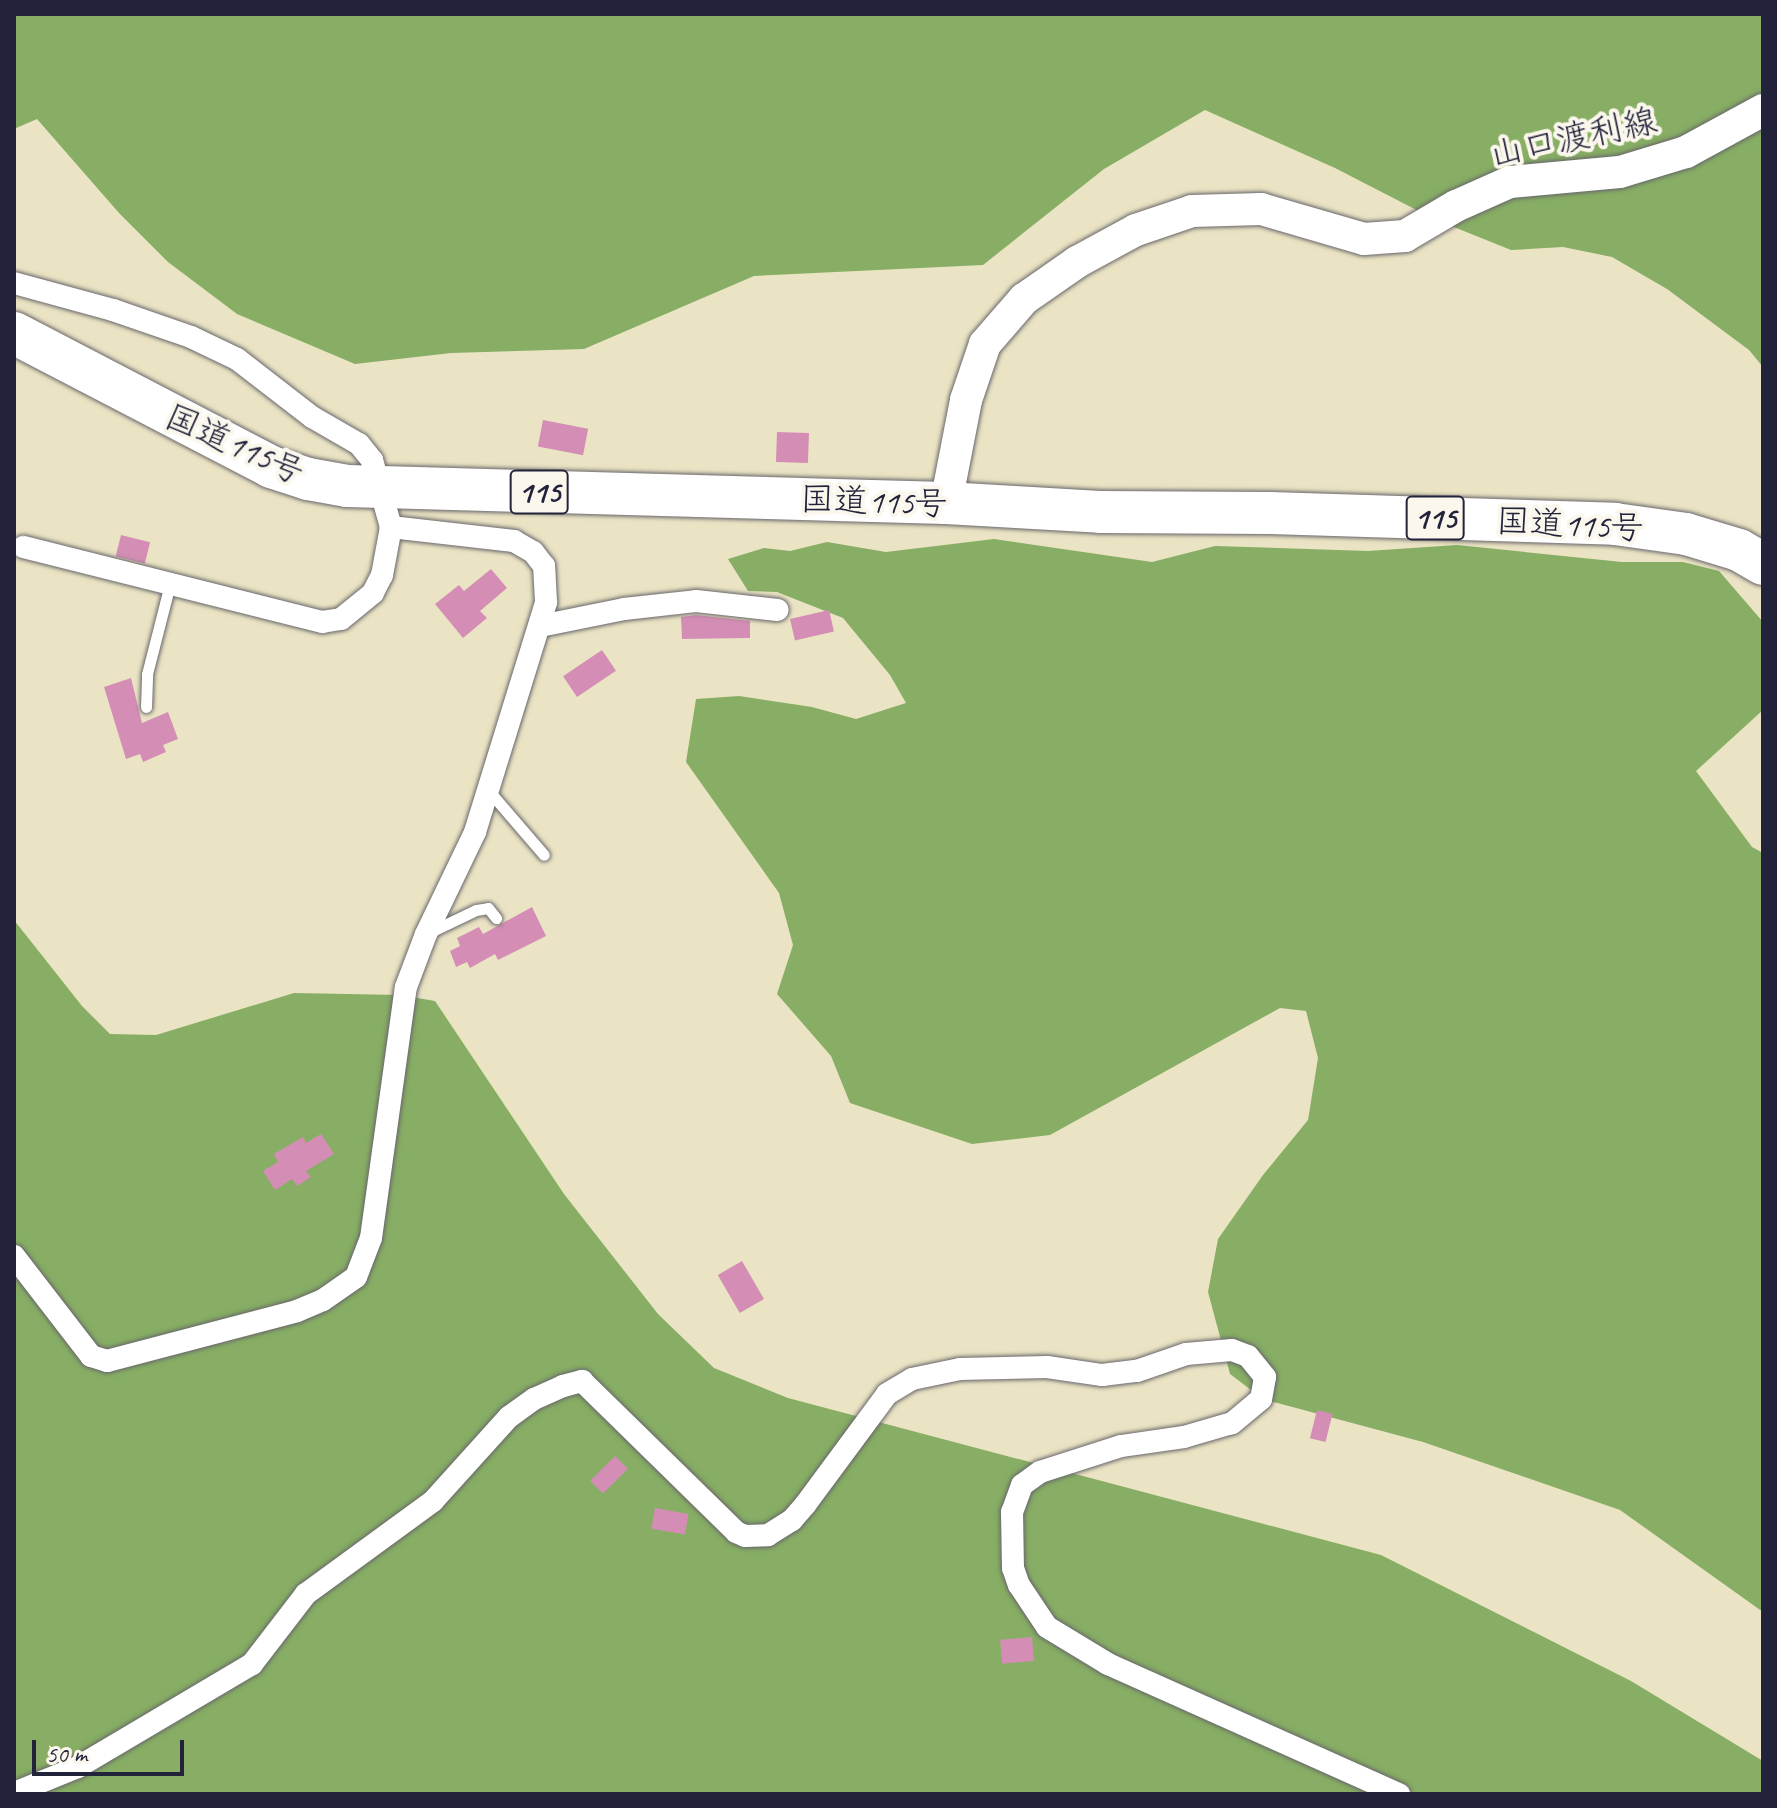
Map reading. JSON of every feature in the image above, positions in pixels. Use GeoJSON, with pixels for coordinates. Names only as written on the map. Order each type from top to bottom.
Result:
{"type":"FeatureCollection","features":[{"type":"Feature","properties":{"kind":"highway","name":"国道115号"},"geometry":{"type":"LineString","coordinates":[[14,333],[271,467],[308,479],[377,488],[1639,526],[1686,534],[1739,550],[1763,564]]}},
{"type":"Feature","properties":{"kind":"main road","name":"山口渡利線"},"geometry":{"type":"LineString","coordinates":[[946,503],[966,400],[985,344],[1024,299],[1077,262],[1136,230],[1192,211],[1261,209],[1364,239],[1405,236],[1456,206],[1510,182],[1620,172],[1686,152],[1763,110]]}},
{"type":"Feature","properties":{"kind":"street"},"geometry":{"type":"LineString","coordinates":[[14,283],[124,313],[191,337],[237,359],[312,417],[359,444],[372,460],[377,488],[391,527],[382,575],[373,593],[341,619],[322,622],[23,547]]}},
{"type":"Feature","properties":{"kind":"street"},"geometry":{"type":"LineString","coordinates":[[14,1256],[91,1356],[107,1361],[297,1311],[346,1286],[356,1277],[371,1238],[406,987],[426,934],[475,832],[546,602],[544,566],[533,552],[500,537],[391,527]]}},
{"type":"Feature","properties":{"kind":"street"},"geometry":{"type":"LineString","coordinates":[[540,626],[624,609],[696,601],[778,610]]}},
{"type":"Feature","properties":{"kind":"street"},"geometry":{"type":"LineString","coordinates":[[14,1793],[78,1767],[252,1664],[306,1594],[433,1501],[509,1417],[534,1399],[563,1386],[582,1381],[736,1532],[745,1536],[768,1535],[792,1520],[805,1505],[887,1394],[912,1379],[934,1372],[1047,1367],[1102,1375],[1137,1371],[1186,1354],[1232,1350],[1248,1356],[1265,1377],[1261,1399],[1240,1418],[1213,1431],[1121,1446],[1040,1472],[1022,1485],[1012,1512],[1013,1568],[1019,1585],[1047,1627],[1085,1651],[1399,1794]]}},
{"type":"Feature","properties":{"kind":"lane"},"geometry":{"type":"LineString","coordinates":[[146,707],[147,674],[170,584]]}},
{"type":"Feature","properties":{"kind":"lane"},"geometry":{"type":"LineString","coordinates":[[488,791],[544,855]]}},
{"type":"Feature","properties":{"kind":"lane"},"geometry":{"type":"LineString","coordinates":[[426,934],[476,910],[488,908],[496,918]]}},
{"type":"Feature","properties":{"kind":"green space"},"geometry":{"type":"Polygon","coordinates":[[[14,14],[1763,14],[1763,367],[1749,350],[1667,289],[1612,257],[1563,247],[1511,250],[1434,219],[1335,168],[1205,110],[1104,169],[983,265],[754,276],[584,349],[451,353],[355,364],[237,314],[168,262],[119,213],[37,119],[14,129],[14,14]]]}},
{"type":"Feature","properties":{"kind":"green space"},"geometry":{"type":"Polygon","coordinates":[[[994,539],[1152,562],[1215,546],[1368,551],[1457,545],[1622,562],[1683,562],[1719,571],[1763,622],[1763,710],[1696,771],[1752,847],[1763,853],[1763,1612],[1620,1510],[1423,1442],[1263,1399],[1230,1374],[1208,1292],[1218,1239],[1263,1175],[1308,1120],[1318,1058],[1306,1011],[1280,1008],[1050,1135],[972,1144],[850,1103],[831,1056],[777,994],[793,945],[779,893],[686,762],[696,699],[739,696],[812,707],[856,719],[906,703],[890,675],[843,618],[777,592],[748,591],[728,559],[764,548],[790,551],[827,542],[886,552],[994,539]]]}},
{"type":"Feature","properties":{"kind":"green space"},"geometry":{"type":"Polygon","coordinates":[[[14,920],[82,1006],[110,1034],[156,1035],[294,993],[400,995],[435,1001],[564,1194],[658,1314],[714,1368],[788,1398],[1381,1555],[1631,1681],[1763,1761],[1763,1794],[14,1794],[14,920]]]}},
{"type":"Feature","properties":{"kind":"building"},"geometry":{"type":"Polygon","coordinates":[[[543,420],[588,429],[583,455],[538,447],[543,420]]]}},
{"type":"Feature","properties":{"kind":"building"},"geometry":{"type":"Polygon","coordinates":[[[777,432],[809,433],[808,463],[776,462],[777,432]]]}},
{"type":"Feature","properties":{"kind":"building"},"geometry":{"type":"Polygon","coordinates":[[[121,535],[150,542],[145,564],[116,556],[121,535]]]}},
{"type":"Feature","properties":{"kind":"building"},"geometry":{"type":"Polygon","coordinates":[[[491,569],[507,588],[480,611],[487,618],[463,638],[435,604],[459,585],[464,591],[491,569]]]}},
{"type":"Feature","properties":{"kind":"building"},"geometry":{"type":"Polygon","coordinates":[[[829,610],[834,631],[795,640],[790,619],[829,610]]]}},
{"type":"Feature","properties":{"kind":"building"},"geometry":{"type":"Polygon","coordinates":[[[696,615],[750,621],[750,638],[682,639],[681,617],[696,615]]]}},
{"type":"Feature","properties":{"kind":"building"},"geometry":{"type":"Polygon","coordinates":[[[602,650],[616,671],[577,697],[563,676],[602,650]]]}},
{"type":"Feature","properties":{"kind":"building"},"geometry":{"type":"Polygon","coordinates":[[[131,678],[142,723],[168,712],[178,739],[163,745],[166,752],[143,762],[140,754],[126,759],[104,687],[131,678]]]}},
{"type":"Feature","properties":{"kind":"building"},"geometry":{"type":"Polygon","coordinates":[[[532,907],[546,936],[498,960],[495,954],[470,968],[467,962],[456,967],[450,951],[460,946],[457,938],[479,927],[483,934],[532,907]]]}},
{"type":"Feature","properties":{"kind":"building"},"geometry":{"type":"Polygon","coordinates":[[[321,1134],[334,1154],[306,1171],[311,1177],[297,1186],[292,1179],[275,1190],[263,1171],[278,1162],[274,1154],[303,1137],[306,1143],[321,1134]]]}},
{"type":"Feature","properties":{"kind":"building"},"geometry":{"type":"Polygon","coordinates":[[[742,1261],[764,1299],[740,1313],[718,1275],[742,1261]]]}},
{"type":"Feature","properties":{"kind":"building"},"geometry":{"type":"Polygon","coordinates":[[[1317,1410],[1333,1414],[1326,1442],[1310,1438],[1317,1410]]]}},
{"type":"Feature","properties":{"kind":"building"},"geometry":{"type":"Polygon","coordinates":[[[615,1456],[628,1469],[603,1493],[590,1481],[615,1456]]]}},
{"type":"Feature","properties":{"kind":"building"},"geometry":{"type":"Polygon","coordinates":[[[655,1508],[688,1514],[685,1535],[651,1529],[655,1508]]]}},
{"type":"Feature","properties":{"kind":"building"},"geometry":{"type":"Polygon","coordinates":[[[1032,1637],[1034,1661],[1002,1664],[1000,1640],[1032,1637]]]}}]}
